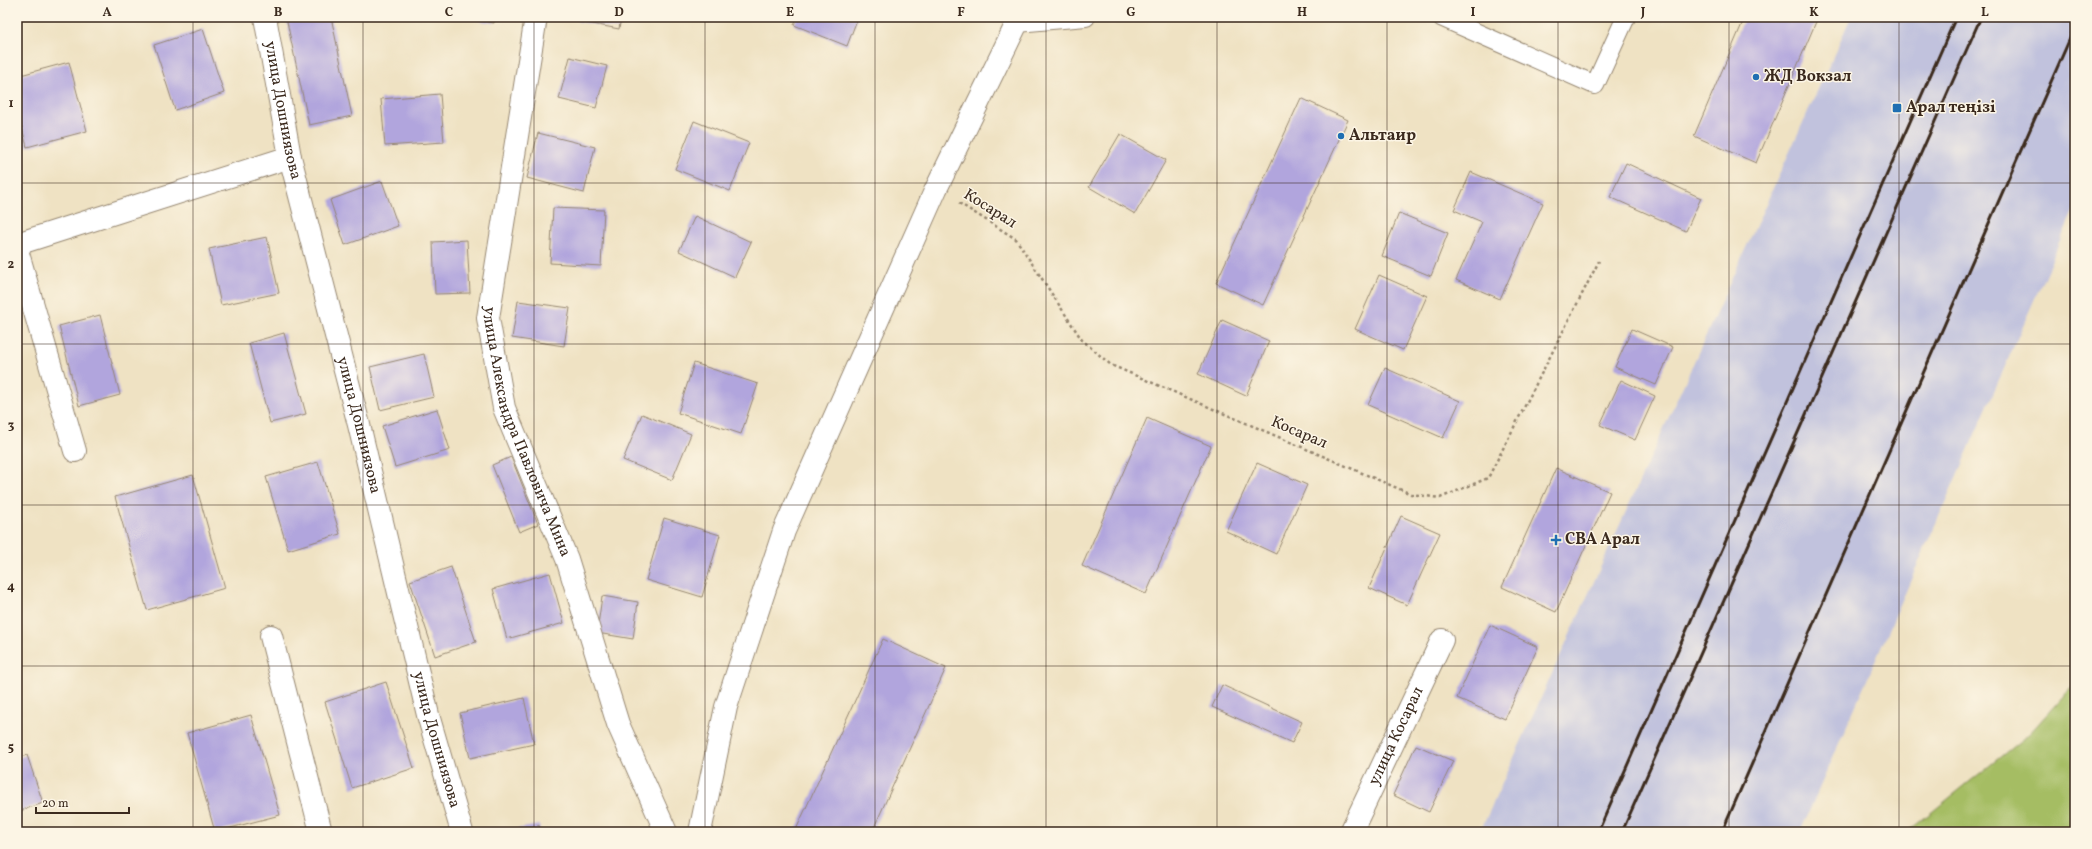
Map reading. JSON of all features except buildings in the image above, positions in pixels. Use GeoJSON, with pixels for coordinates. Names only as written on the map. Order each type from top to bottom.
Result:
{"type":"FeatureCollection","features":[{"type":"Feature","properties":{"kind":"street","name":"улица Дошниязова"},"geometry":{"type":"LineString","coordinates":[[265,17],[290,157],[359,425],[428,715],[462,832]]}},
{"type":"Feature","properties":{"kind":"street","name":"улица Александра Павловича Мина"},"geometry":{"type":"LineString","coordinates":[[536,17],[488,318],[504,408],[567,559],[618,724],[666,832]]}},
{"type":"Feature","properties":{"kind":"street"},"geometry":{"type":"LineString","coordinates":[[700,832],[726,707],[784,531],[936,189],[1018,20]]}},
{"type":"Feature","properties":{"kind":"street"},"geometry":{"type":"LineString","coordinates":[[17,244],[290,157]]}},
{"type":"Feature","properties":{"kind":"street"},"geometry":{"type":"LineString","coordinates":[[17,250],[75,451]]}},
{"type":"Feature","properties":{"kind":"street"},"geometry":{"type":"LineString","coordinates":[[271,636],[321,832]]}},
{"type":"Feature","properties":{"kind":"street","name":"улица Косарал"},"geometry":{"type":"LineString","coordinates":[[1350,832],[1442,640]]}},
{"type":"Feature","properties":{"kind":"lane"},"geometry":{"type":"LineString","coordinates":[[1018,20],[1086,17]]}},
{"type":"Feature","properties":{"kind":"lane"},"geometry":{"type":"LineString","coordinates":[[1441,17],[1595,85],[1626,17]]}},
{"type":"Feature","properties":{"kind":"path","name":"Косарал"},"geometry":{"type":"LineString","coordinates":[[936,189],[1016,239],[1082,340],[1110,364],[1411,494],[1440,498],[1488,478],[1599,261]]}},
{"type":"Feature","properties":{"kind":"shaded area"},"geometry":{"type":"Polygon","coordinates":[[[1851,17],[2075,17],[2075,207],[1800,832],[1480,832],[1851,17]]]}},
{"type":"Feature","properties":{"kind":"green space"},"geometry":{"type":"Polygon","coordinates":[[[2075,683],[2075,832],[1907,832],[2030,733],[2075,683]]]}},
{"type":"Feature","properties":{"kind":"railway"},"geometry":{"type":"LineString","coordinates":[[1598,832],[1956,17]]}},
{"type":"Feature","properties":{"kind":"railway"},"geometry":{"type":"LineString","coordinates":[[1622,832],[1981,17]]}},
{"type":"Feature","properties":{"kind":"railway"},"geometry":{"type":"LineString","coordinates":[[1722,832],[2075,27]]}},
{"type":"Feature","properties":{"kind":"place","name":"ЖД Вокзал"},"geometry":{"type":"Point","coordinates":[1756,77]}},
{"type":"Feature","properties":{"kind":"place","name":"Арал теңізі"},"geometry":{"type":"Point","coordinates":[1897,108]}},
{"type":"Feature","properties":{"kind":"place","name":"Альтаир"},"geometry":{"type":"Point","coordinates":[1341,136]}},
{"type":"Feature","properties":{"kind":"place","name":"СВА Арал"},"geometry":{"type":"Point","coordinates":[1556,540]}}]}
